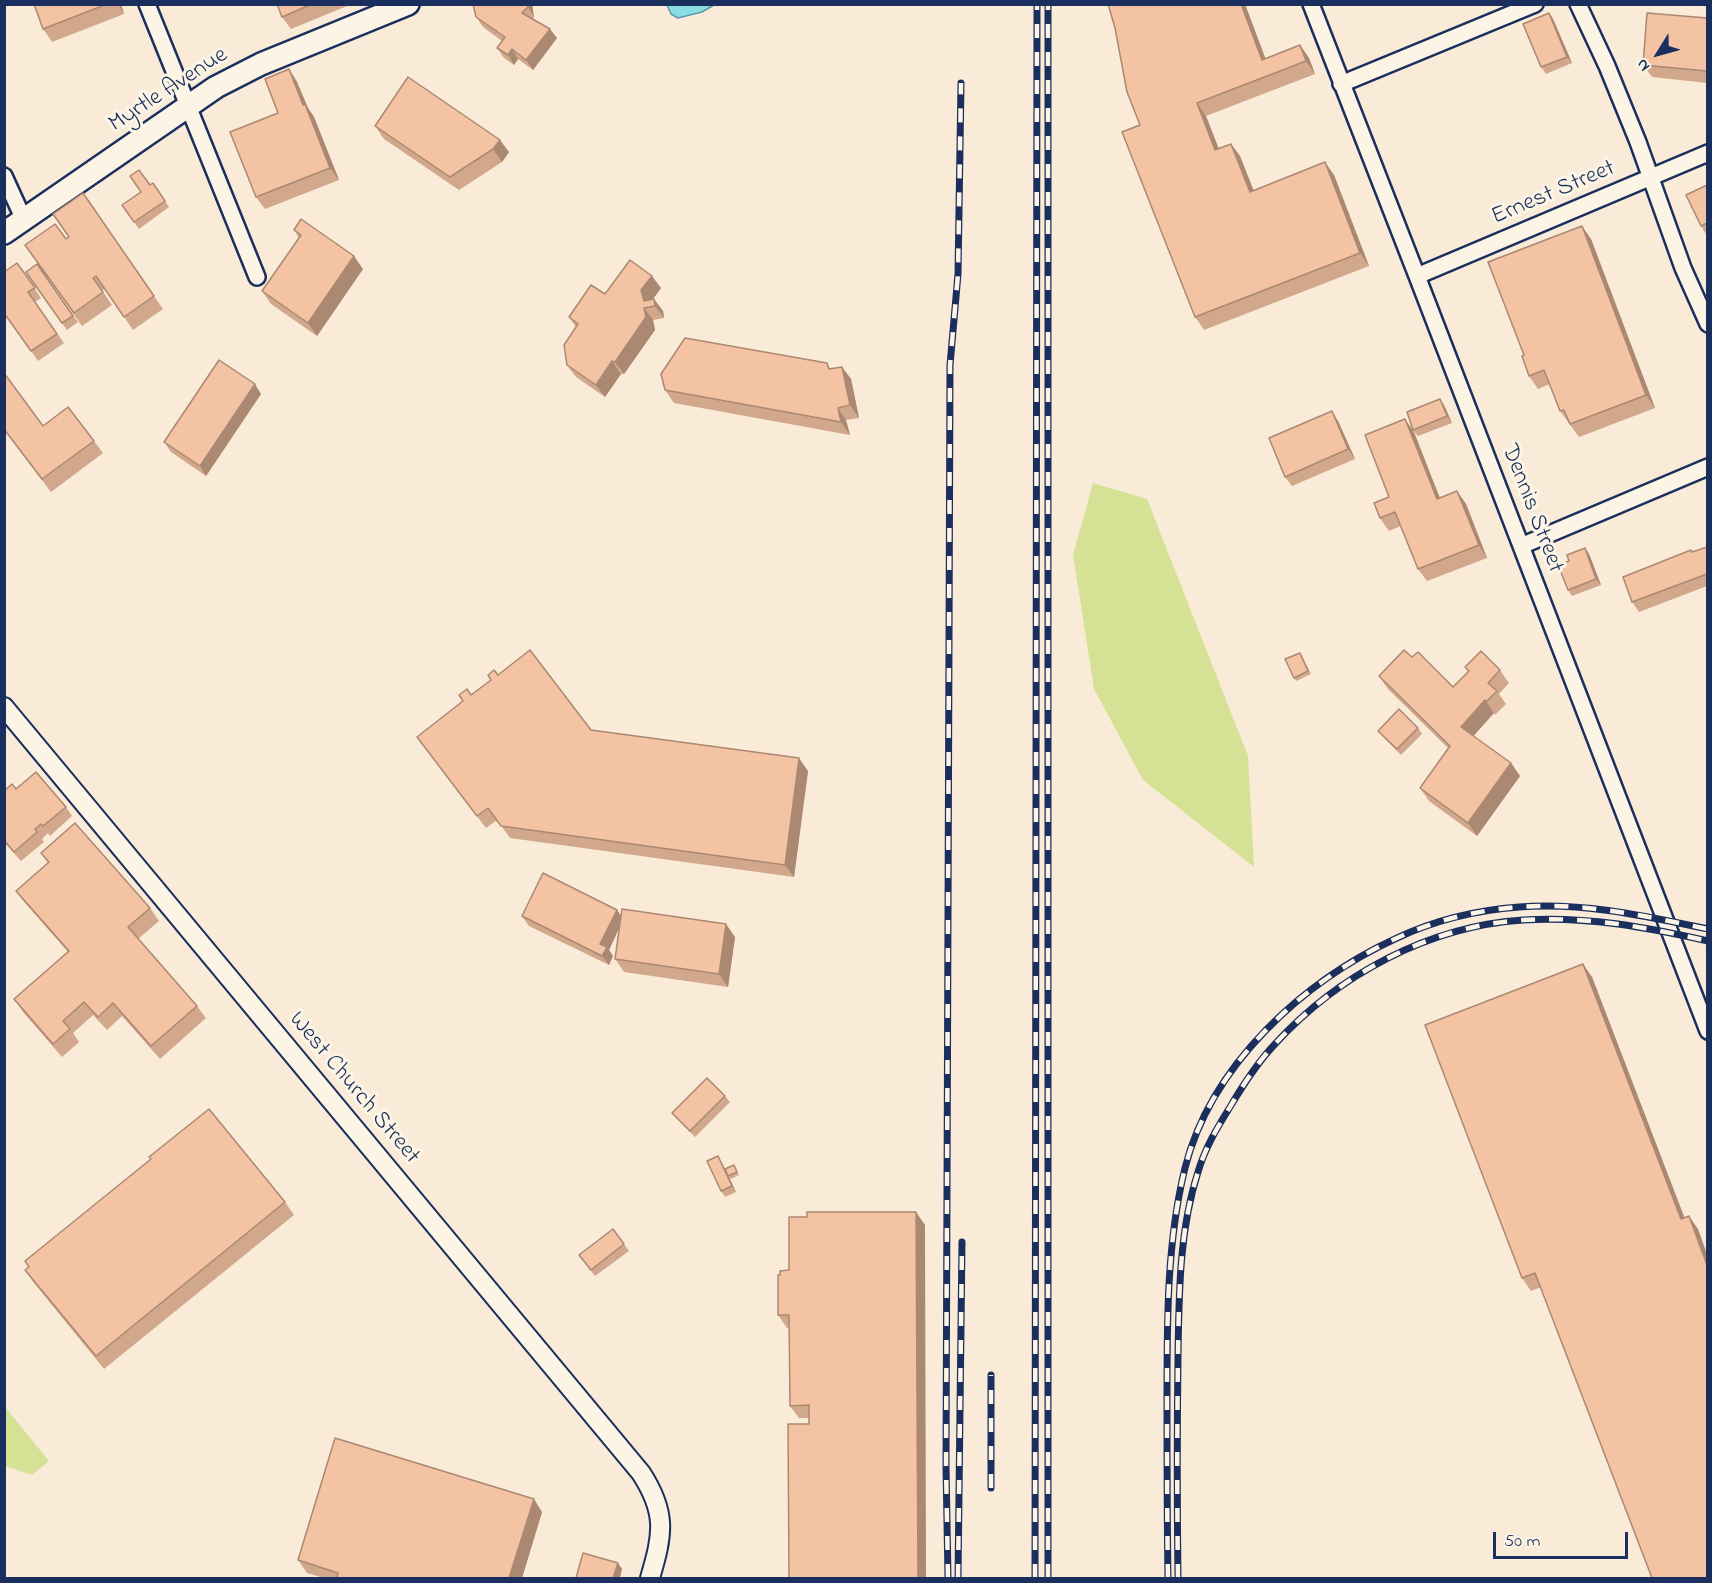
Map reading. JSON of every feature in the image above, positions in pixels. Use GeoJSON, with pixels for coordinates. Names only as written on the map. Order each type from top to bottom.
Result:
{"type":"FeatureCollection","features":[{"type":"Feature","properties":{"kind":"main road","name":"Myrtle Avenue"},"geometry":{"type":"LineString","coordinates":[[4,233],[216,87],[261,64],[395,7]]}},
{"type":"Feature","properties":{"kind":"street"},"geometry":{"type":"LineString","coordinates":[[147,4],[257,277]]}},
{"type":"Feature","properties":{"kind":"street","name":"Dennis Street"},"geometry":{"type":"LineString","coordinates":[[1311,4],[1707,1031]]}},
{"type":"Feature","properties":{"kind":"street"},"geometry":{"type":"LineString","coordinates":[[1341,84],[1535,4]]}},
{"type":"Feature","properties":{"kind":"street"},"geometry":{"type":"LineString","coordinates":[[1578,4],[1607,66],[1652,177],[1677,251],[1707,324]]}},
{"type":"Feature","properties":{"kind":"street","name":"Ernest Street"},"geometry":{"type":"LineString","coordinates":[[1417,276],[1707,153]]}},
{"type":"Feature","properties":{"kind":"street"},"geometry":{"type":"LineString","coordinates":[[4,176],[24,220]]}},
{"type":"Feature","properties":{"kind":"street"},"geometry":{"type":"LineString","coordinates":[[1521,546],[1707,467]]}},
{"type":"Feature","properties":{"kind":"street","name":"West Church Street"},"geometry":{"type":"LineString","coordinates":[[4,707],[627,1455],[652,1490],[661,1522],[660,1539],[650,1578]]}},
{"type":"Feature","properties":{"kind":"green space"},"geometry":{"type":"Polygon","coordinates":[[[1093,483],[1147,499],[1248,756],[1254,867],[1143,780],[1094,689],[1073,555],[1093,483]]]}},
{"type":"Feature","properties":{"kind":"green space"},"geometry":{"type":"Polygon","coordinates":[[[5,1407],[49,1461],[32,1475],[5,1466],[5,1407]]]}},
{"type":"Feature","properties":{"kind":"water"},"geometry":{"type":"Polygon","coordinates":[[[667,5],[714,5],[702,12],[678,18],[671,14],[667,5]]]}},
{"type":"Feature","properties":{"kind":"building"},"geometry":{"type":"Polygon","coordinates":[[[34,4],[107,4],[43,29],[34,4]]]}},
{"type":"Feature","properties":{"kind":"building"},"geometry":{"type":"Polygon","coordinates":[[[277,4],[312,4],[282,17],[277,4]]]}},
{"type":"Feature","properties":{"kind":"building"},"geometry":{"type":"Polygon","coordinates":[[[473,4],[527,4],[528,7],[522,13],[550,29],[526,60],[512,49],[508,55],[497,48],[505,37],[476,17],[473,4]]]}},
{"type":"Feature","properties":{"kind":"building"},"geometry":{"type":"Polygon","coordinates":[[[1108,4],[1241,4],[1262,60],[1300,45],[1306,61],[1197,103],[1215,150],[1231,144],[1250,192],[1325,162],[1360,253],[1195,317],[1122,132],[1140,125],[1127,92],[1108,4]]]}},
{"type":"Feature","properties":{"kind":"building"},"geometry":{"type":"Polygon","coordinates":[[[1549,13],[1567,57],[1541,67],[1523,24],[1549,13]]]}},
{"type":"Feature","properties":{"kind":"building"},"geometry":{"type":"Polygon","coordinates":[[[1647,13],[1707,18],[1707,71],[1643,65],[1647,13]]]}},
{"type":"Feature","properties":{"kind":"building"},"geometry":{"type":"Polygon","coordinates":[[[289,69],[330,168],[256,197],[230,132],[278,113],[265,79],[289,69]]]}},
{"type":"Feature","properties":{"kind":"building"},"geometry":{"type":"Polygon","coordinates":[[[408,77],[500,140],[493,149],[450,177],[375,126],[408,77]]]}},
{"type":"Feature","properties":{"kind":"building"},"geometry":{"type":"Polygon","coordinates":[[[139,170],[150,185],[153,183],[165,201],[134,222],[122,205],[141,192],[130,176],[139,170]]]}},
{"type":"Feature","properties":{"kind":"building"},"geometry":{"type":"Polygon","coordinates":[[[1707,185],[1707,223],[1701,226],[1686,195],[1707,185]]]}},
{"type":"Feature","properties":{"kind":"building"},"geometry":{"type":"Polygon","coordinates":[[[83,193],[154,296],[124,317],[96,276],[93,278],[103,292],[74,313],[25,245],[55,224],[66,239],[69,237],[53,214],[83,193]]]}},
{"type":"Feature","properties":{"kind":"building"},"geometry":{"type":"Polygon","coordinates":[[[301,219],[354,256],[308,323],[262,291],[301,235],[294,230],[301,219]]]}},
{"type":"Feature","properties":{"kind":"building"},"geometry":{"type":"Polygon","coordinates":[[[1582,226],[1646,395],[1570,424],[1564,410],[1560,411],[1544,370],[1529,376],[1522,356],[1524,355],[1488,262],[1582,226]]]}},
{"type":"Feature","properties":{"kind":"building"},"geometry":{"type":"Polygon","coordinates":[[[630,260],[652,276],[641,290],[644,301],[654,299],[655,306],[644,308],[646,317],[596,385],[567,365],[564,345],[578,324],[569,317],[591,285],[605,294],[630,260]]]}},
{"type":"Feature","properties":{"kind":"building"},"geometry":{"type":"Polygon","coordinates":[[[17,263],[35,288],[28,292],[57,334],[31,351],[4,313],[4,272],[17,263]]]}},
{"type":"Feature","properties":{"kind":"building"},"geometry":{"type":"Polygon","coordinates":[[[37,264],[73,316],[62,323],[26,272],[37,264]]]}},
{"type":"Feature","properties":{"kind":"building"},"geometry":{"type":"Polygon","coordinates":[[[685,338],[827,363],[829,369],[842,367],[850,405],[838,408],[841,422],[665,390],[661,374],[685,338]]]}},
{"type":"Feature","properties":{"kind":"building"},"geometry":{"type":"Polygon","coordinates":[[[219,360],[255,384],[200,466],[164,442],[219,360]]]}},
{"type":"Feature","properties":{"kind":"building"},"geometry":{"type":"Polygon","coordinates":[[[4,373],[43,426],[68,407],[94,441],[42,479],[4,429],[4,373]]]}},
{"type":"Feature","properties":{"kind":"building"},"geometry":{"type":"Polygon","coordinates":[[[1440,399],[1447,416],[1413,430],[1407,412],[1440,399]]]}},
{"type":"Feature","properties":{"kind":"building"},"geometry":{"type":"Polygon","coordinates":[[[1332,411],[1348,449],[1285,477],[1269,438],[1332,411]]]}},
{"type":"Feature","properties":{"kind":"building"},"geometry":{"type":"Polygon","coordinates":[[[1405,419],[1437,499],[1457,491],[1479,545],[1418,569],[1395,512],[1380,518],[1374,503],[1389,497],[1365,435],[1405,419]]]}},
{"type":"Feature","properties":{"kind":"building"},"geometry":{"type":"Polygon","coordinates":[[[1707,547],[1707,574],[1632,602],[1623,577],[1691,550],[1692,552],[1707,547]]]}},
{"type":"Feature","properties":{"kind":"building"},"geometry":{"type":"Polygon","coordinates":[[[1585,548],[1596,579],[1568,590],[1558,565],[1569,561],[1567,555],[1585,548]]]}},
{"type":"Feature","properties":{"kind":"building"},"geometry":{"type":"Polygon","coordinates":[[[530,650],[591,730],[799,758],[785,865],[501,826],[488,808],[477,816],[417,737],[463,701],[459,695],[467,689],[471,695],[491,680],[488,675],[494,670],[498,675],[530,650]]]}},
{"type":"Feature","properties":{"kind":"building"},"geometry":{"type":"Polygon","coordinates":[[[1404,650],[1412,657],[1418,652],[1453,687],[1469,671],[1465,667],[1481,651],[1500,670],[1488,683],[1497,691],[1486,702],[1485,700],[1461,727],[1511,763],[1468,823],[1420,788],[1450,746],[1379,676],[1404,650]]]}},
{"type":"Feature","properties":{"kind":"building"},"geometry":{"type":"Polygon","coordinates":[[[1300,653],[1308,671],[1294,678],[1285,659],[1300,653]]]}},
{"type":"Feature","properties":{"kind":"building"},"geometry":{"type":"Polygon","coordinates":[[[1399,709],[1418,728],[1397,749],[1378,731],[1399,709]]]}},
{"type":"Feature","properties":{"kind":"building"},"geometry":{"type":"Polygon","coordinates":[[[36,772],[66,807],[43,826],[41,824],[35,829],[37,832],[14,852],[4,840],[4,791],[12,784],[16,789],[36,772]]]}},
{"type":"Feature","properties":{"kind":"building"},"geometry":{"type":"Polygon","coordinates":[[[75,823],[150,908],[128,927],[197,1006],[151,1046],[113,1003],[98,1017],[84,1002],[63,1021],[70,1029],[53,1044],[14,999],[69,951],[16,891],[49,862],[41,853],[75,823]]]}},
{"type":"Feature","properties":{"kind":"building"},"geometry":{"type":"Polygon","coordinates":[[[543,873],[617,910],[600,944],[607,947],[602,956],[522,916],[543,873]]]}},
{"type":"Feature","properties":{"kind":"building"},"geometry":{"type":"Polygon","coordinates":[[[622,909],[726,924],[719,974],[615,959],[622,909]]]}},
{"type":"Feature","properties":{"kind":"building"},"geometry":{"type":"Polygon","coordinates":[[[1583,964],[1681,1219],[1689,1216],[1707,1265],[1707,1578],[1652,1578],[1535,1273],[1522,1278],[1425,1025],[1583,964]]]}},
{"type":"Feature","properties":{"kind":"building"},"geometry":{"type":"Polygon","coordinates":[[[707,1078],[725,1096],[690,1131],[672,1113],[707,1078]]]}},
{"type":"Feature","properties":{"kind":"building"},"geometry":{"type":"Polygon","coordinates":[[[209,1109],[285,1202],[96,1356],[25,1270],[29,1267],[25,1261],[209,1109]]]}},
{"type":"Feature","properties":{"kind":"building"},"geometry":{"type":"Polygon","coordinates":[[[718,1156],[732,1186],[721,1191],[707,1161],[718,1156]]]}},
{"type":"Feature","properties":{"kind":"building"},"geometry":{"type":"Polygon","coordinates":[[[734,1165],[737,1172],[728,1176],[725,1169],[734,1165]]]}},
{"type":"Feature","properties":{"kind":"building"},"geometry":{"type":"Polygon","coordinates":[[[807,1212],[916,1212],[918,1578],[789,1578],[788,1424],[809,1424],[809,1405],[790,1406],[789,1315],[778,1315],[778,1275],[780,1271],[789,1270],[789,1217],[807,1217],[807,1212]]]}},
{"type":"Feature","properties":{"kind":"building"},"geometry":{"type":"Polygon","coordinates":[[[613,1229],[624,1244],[591,1270],[579,1255],[613,1229]]]}},
{"type":"Feature","properties":{"kind":"building"},"geometry":{"type":"Polygon","coordinates":[[[335,1438],[534,1499],[509,1578],[337,1578],[338,1573],[298,1560],[335,1438]]]}},
{"type":"Feature","properties":{"kind":"building"},"geometry":{"type":"Polygon","coordinates":[[[583,1553],[618,1563],[613,1578],[576,1578],[583,1553]]]}},
{"type":"Feature","properties":{"kind":"railway"},"geometry":{"type":"LineString","coordinates":[[1035,1578],[1037,4]]}},
{"type":"Feature","properties":{"kind":"railway"},"geometry":{"type":"LineString","coordinates":[[1048,4],[1048,1578]]}},
{"type":"Feature","properties":{"kind":"railway"},"geometry":{"type":"LineString","coordinates":[[948,1578],[946,1466],[950,365],[958,274],[961,83]]}},
{"type":"Feature","properties":{"kind":"railway"},"geometry":{"type":"LineString","coordinates":[[1168,1578],[1167,1337],[1171,1252],[1185,1168],[1198,1130],[1216,1095],[1239,1061],[1266,1030],[1295,1003],[1328,978],[1362,956],[1397,938],[1441,921],[1504,908],[1567,906],[1614,911],[1708,929]]}},
{"type":"Feature","properties":{"kind":"railway"},"geometry":{"type":"LineString","coordinates":[[1178,1578],[1179,1310],[1181,1263],[1187,1217],[1198,1172],[1208,1146],[1240,1091],[1268,1051],[1300,1019],[1356,976],[1387,958],[1453,932],[1488,924],[1546,919],[1593,921],[1639,927],[1708,941]]}},
{"type":"Feature","properties":{"kind":"railway"},"geometry":{"type":"LineString","coordinates":[[958,1578],[962,1242]]}},
{"type":"Feature","properties":{"kind":"railway"},"geometry":{"type":"LineString","coordinates":[[991,1375],[991,1488]]}}]}
